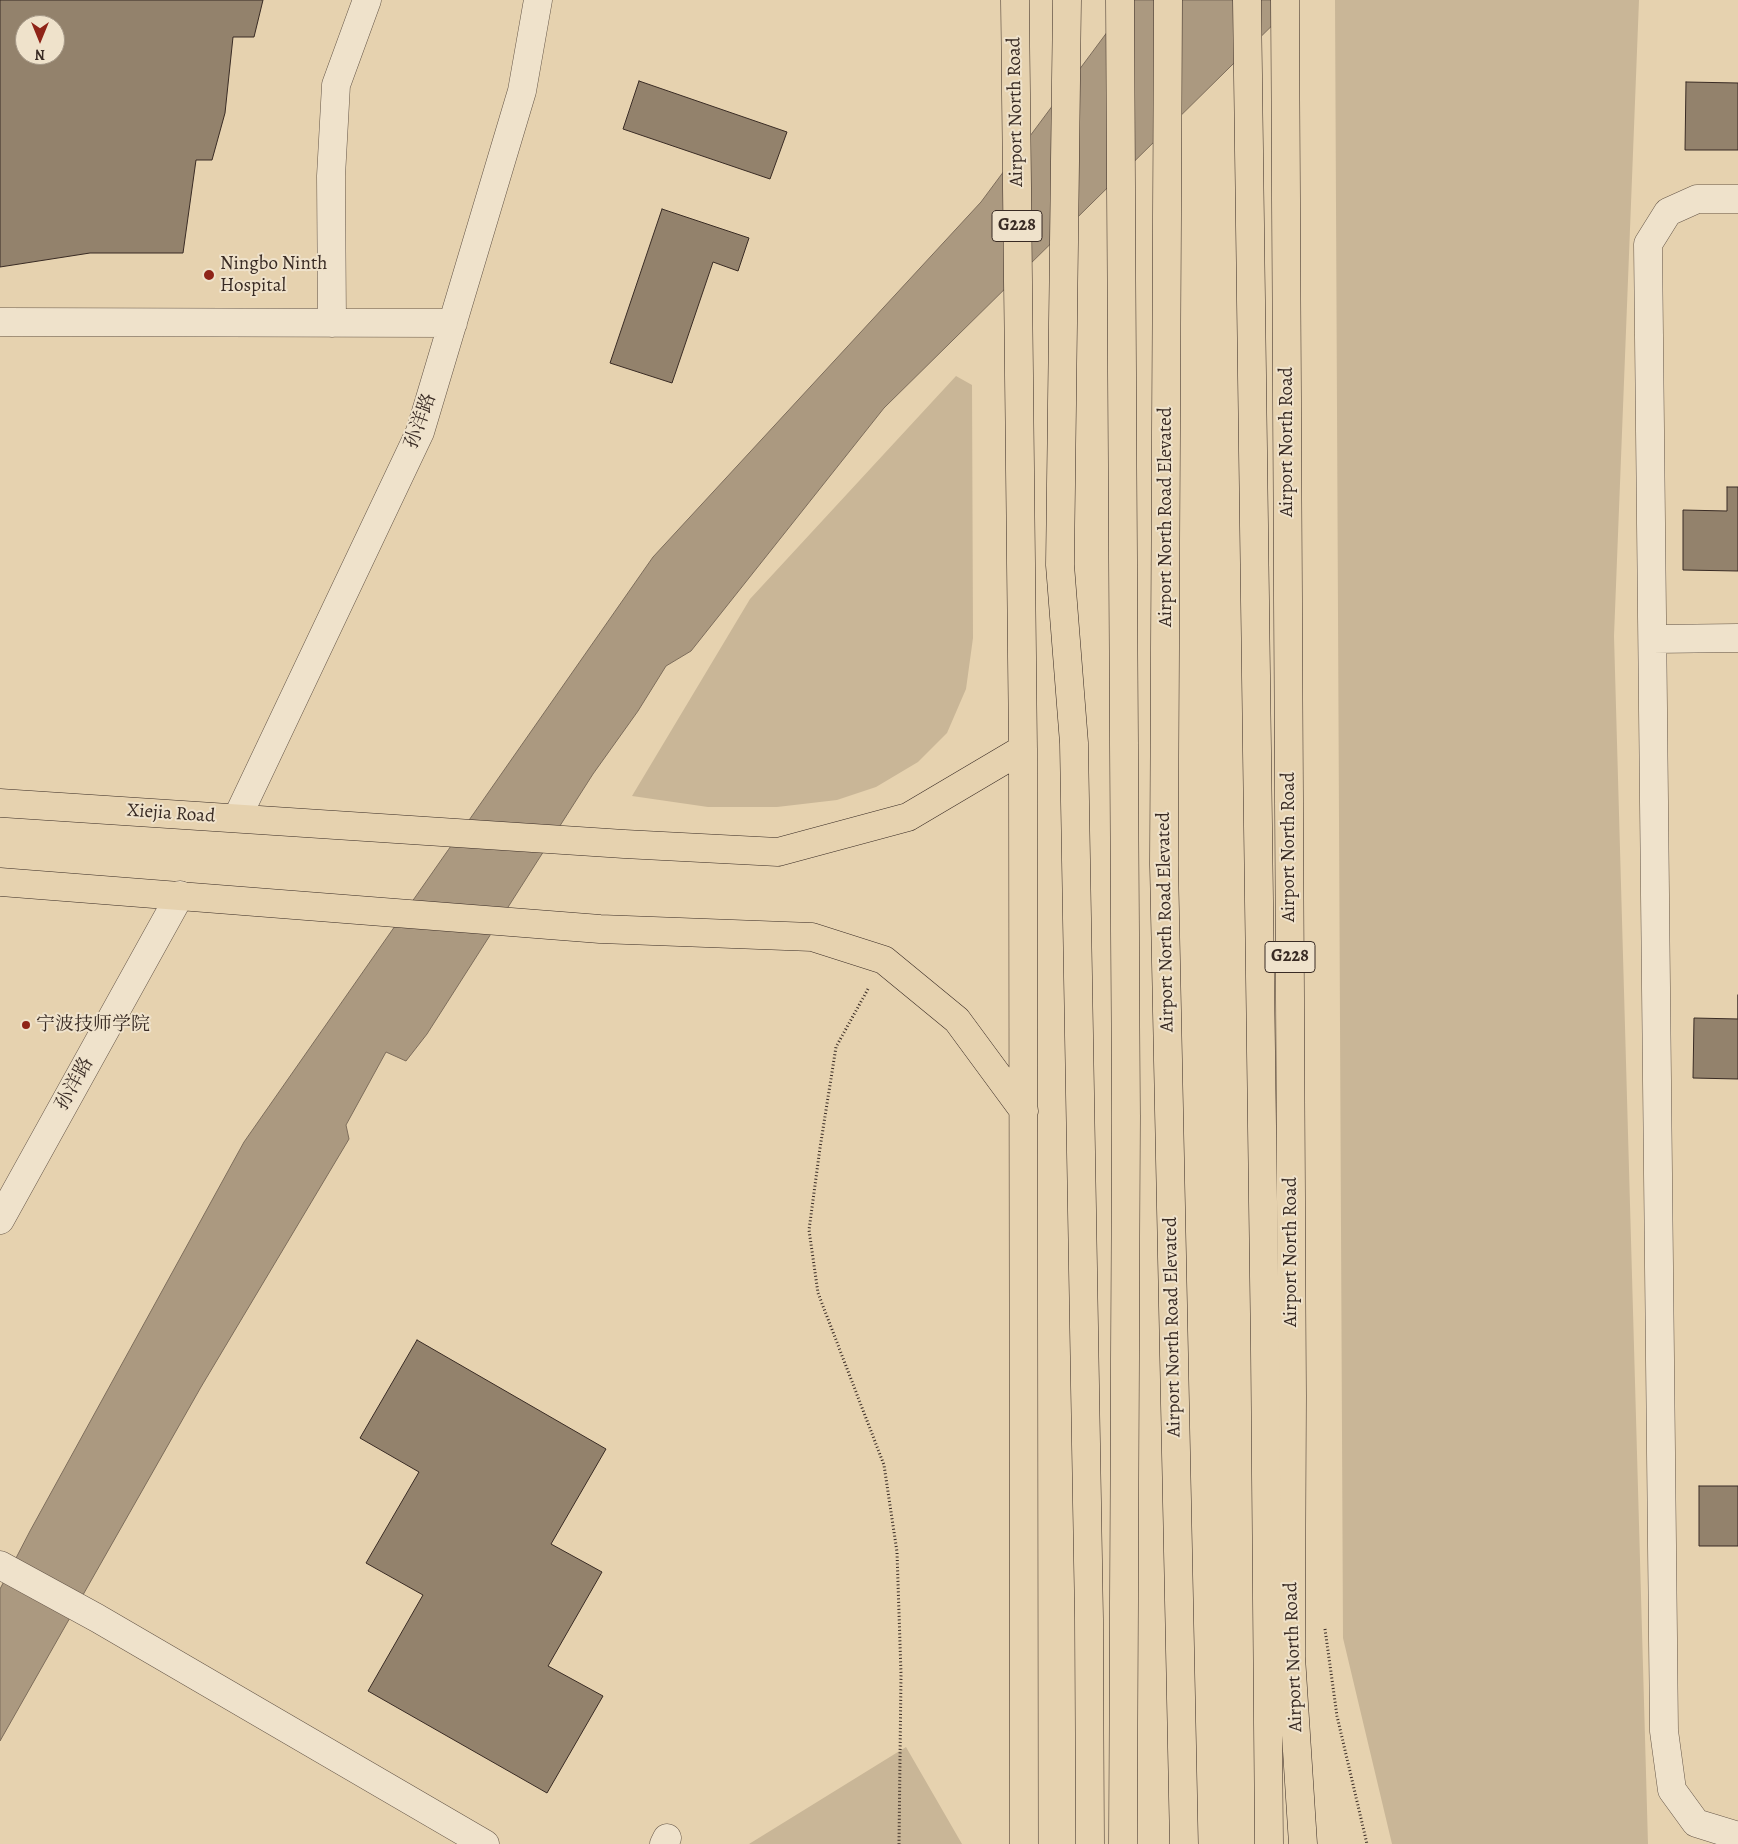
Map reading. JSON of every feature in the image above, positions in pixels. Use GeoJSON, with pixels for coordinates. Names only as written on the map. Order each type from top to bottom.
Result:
{"type":"FeatureCollection","features":[{"type":"Feature","properties":{"kind":"main road","name":"Airport North Road"},"geometry":{"type":"LineString","coordinates":[[1015,0],[1024,1111],[1024,1844]]}},
{"type":"Feature","properties":{"kind":"main road"},"geometry":{"type":"LineString","coordinates":[[1067,0],[1060,565],[1074,744],[1089,1599],[1090,1844]]}},
{"type":"Feature","properties":{"kind":"main road"},"geometry":{"type":"LineString","coordinates":[[1120,0],[1126,1105],[1123,1844]]}},
{"type":"Feature","properties":{"kind":"main road","name":"Airport North Road Elevated"},"geometry":{"type":"LineString","coordinates":[[1168,0],[1164,864],[1184,1844]]}},
{"type":"Feature","properties":{"kind":"main road"},"geometry":{"type":"LineString","coordinates":[[1247,0],[1265,1350],[1269,1844]]}},
{"type":"Feature","properties":{"kind":"main road","name":"Airport North Road"},"geometry":{"type":"LineString","coordinates":[[1285,0],[1292,1375],[1291,1657],[1303,1844]]}},
{"type":"Feature","properties":{"kind":"main road","name":"Xiejia Road"},"geometry":{"type":"LineString","coordinates":[[0,802],[624,844],[778,852],[908,817],[1022,749]]}},
{"type":"Feature","properties":{"kind":"main road"},"geometry":{"type":"LineString","coordinates":[[0,882],[600,929],[812,937],[884,960],[957,1020],[1024,1111]]}},
{"type":"Feature","properties":{"kind":"street"},"geometry":{"type":"LineString","coordinates":[[332,323],[331,176],[336,85],[366,0]]}},
{"type":"Feature","properties":{"kind":"street","name":"孙洋路"},"geometry":{"type":"LineString","coordinates":[[236,818],[420,432],[522,91],[538,0]]}},
{"type":"Feature","properties":{"kind":"street"},"geometry":{"type":"LineString","coordinates":[[1738,199],[1697,199],[1668,212],[1648,244],[1664,1731],[1672,1790],[1696,1823],[1738,1836]]}},
{"type":"Feature","properties":{"kind":"street"},"geometry":{"type":"LineString","coordinates":[[0,322],[453,323]]}},
{"type":"Feature","properties":{"kind":"street"},"geometry":{"type":"LineString","coordinates":[[1653,638],[1738,638]]}},
{"type":"Feature","properties":{"kind":"street","name":"孙洋路"},"geometry":{"type":"LineString","coordinates":[[0,1220],[180,895]]}},
{"type":"Feature","properties":{"kind":"street"},"geometry":{"type":"LineString","coordinates":[[0,1565],[97,1618],[485,1844]]}},
{"type":"Feature","properties":{"kind":"path"},"geometry":{"type":"LineString","coordinates":[[884,960],[836,1047],[809,1230],[818,1293],[884,1465],[897,1552],[901,1674],[900,1844]]}},
{"type":"Feature","properties":{"kind":"shaded area"},"geometry":{"type":"Polygon","coordinates":[[[1131,0],[1298,0],[884,408],[691,651],[666,666],[638,711],[593,774],[427,1034],[406,1061],[386,1052],[346,1125],[349,1139],[201,1387],[0,1741],[0,1589],[244,1142],[653,557],[981,202],[1131,0]]]}},
{"type":"Feature","properties":{"kind":"shaded area"},"geometry":{"type":"Polygon","coordinates":[[[1335,0],[1639,0],[1614,636],[1648,1844],[1392,1844],[1343,1638],[1335,0]]]}},
{"type":"Feature","properties":{"kind":"shaded area"},"geometry":{"type":"Polygon","coordinates":[[[956,376],[972,385],[973,638],[966,689],[947,733],[918,762],[876,787],[837,800],[777,807],[708,807],[632,796],[750,599],[956,376]]]}},
{"type":"Feature","properties":{"kind":"shaded area"},"geometry":{"type":"Polygon","coordinates":[[[906,1747],[962,1844],[749,1844],[906,1747]]]}},
{"type":"Feature","properties":{"kind":"building"},"geometry":{"type":"Polygon","coordinates":[[[0,0],[263,0],[254,37],[233,37],[225,113],[212,160],[196,160],[183,253],[90,253],[0,267],[0,0]]]}},
{"type":"Feature","properties":{"kind":"building"},"geometry":{"type":"Polygon","coordinates":[[[639,81],[787,132],[770,179],[623,129],[639,81]]]}},
{"type":"Feature","properties":{"kind":"building"},"geometry":{"type":"Polygon","coordinates":[[[1686,82],[1738,83],[1738,150],[1685,150],[1686,82]]]}},
{"type":"Feature","properties":{"kind":"building"},"geometry":{"type":"Polygon","coordinates":[[[662,209],[749,238],[738,271],[713,262],[672,383],[610,363],[662,209]]]}},
{"type":"Feature","properties":{"kind":"building"},"geometry":{"type":"Polygon","coordinates":[[[1727,487],[1738,487],[1738,571],[1683,570],[1683,510],[1727,511],[1727,487]]]}},
{"type":"Feature","properties":{"kind":"building"},"geometry":{"type":"Polygon","coordinates":[[[1694,1018],[1738,1019],[1738,1079],[1693,1078],[1694,1018]]]}},
{"type":"Feature","properties":{"kind":"building"},"geometry":{"type":"Polygon","coordinates":[[[417,1340],[606,1449],[551,1544],[602,1572],[548,1666],[603,1696],[547,1793],[368,1691],[423,1595],[366,1563],[419,1472],[360,1438],[417,1340]]]}},
{"type":"Feature","properties":{"kind":"building"},"geometry":{"type":"Polygon","coordinates":[[[1699,1486],[1738,1486],[1738,1546],[1699,1546],[1699,1486]]]}},
{"type":"Feature","properties":{"kind":"place","name":"Ningbo Ninth Hospital"},"geometry":{"type":"Point","coordinates":[209,275]}},
{"type":"Feature","properties":{"kind":"place","name":"宁波技师学院"},"geometry":{"type":"Point","coordinates":[26,1025]}}]}
